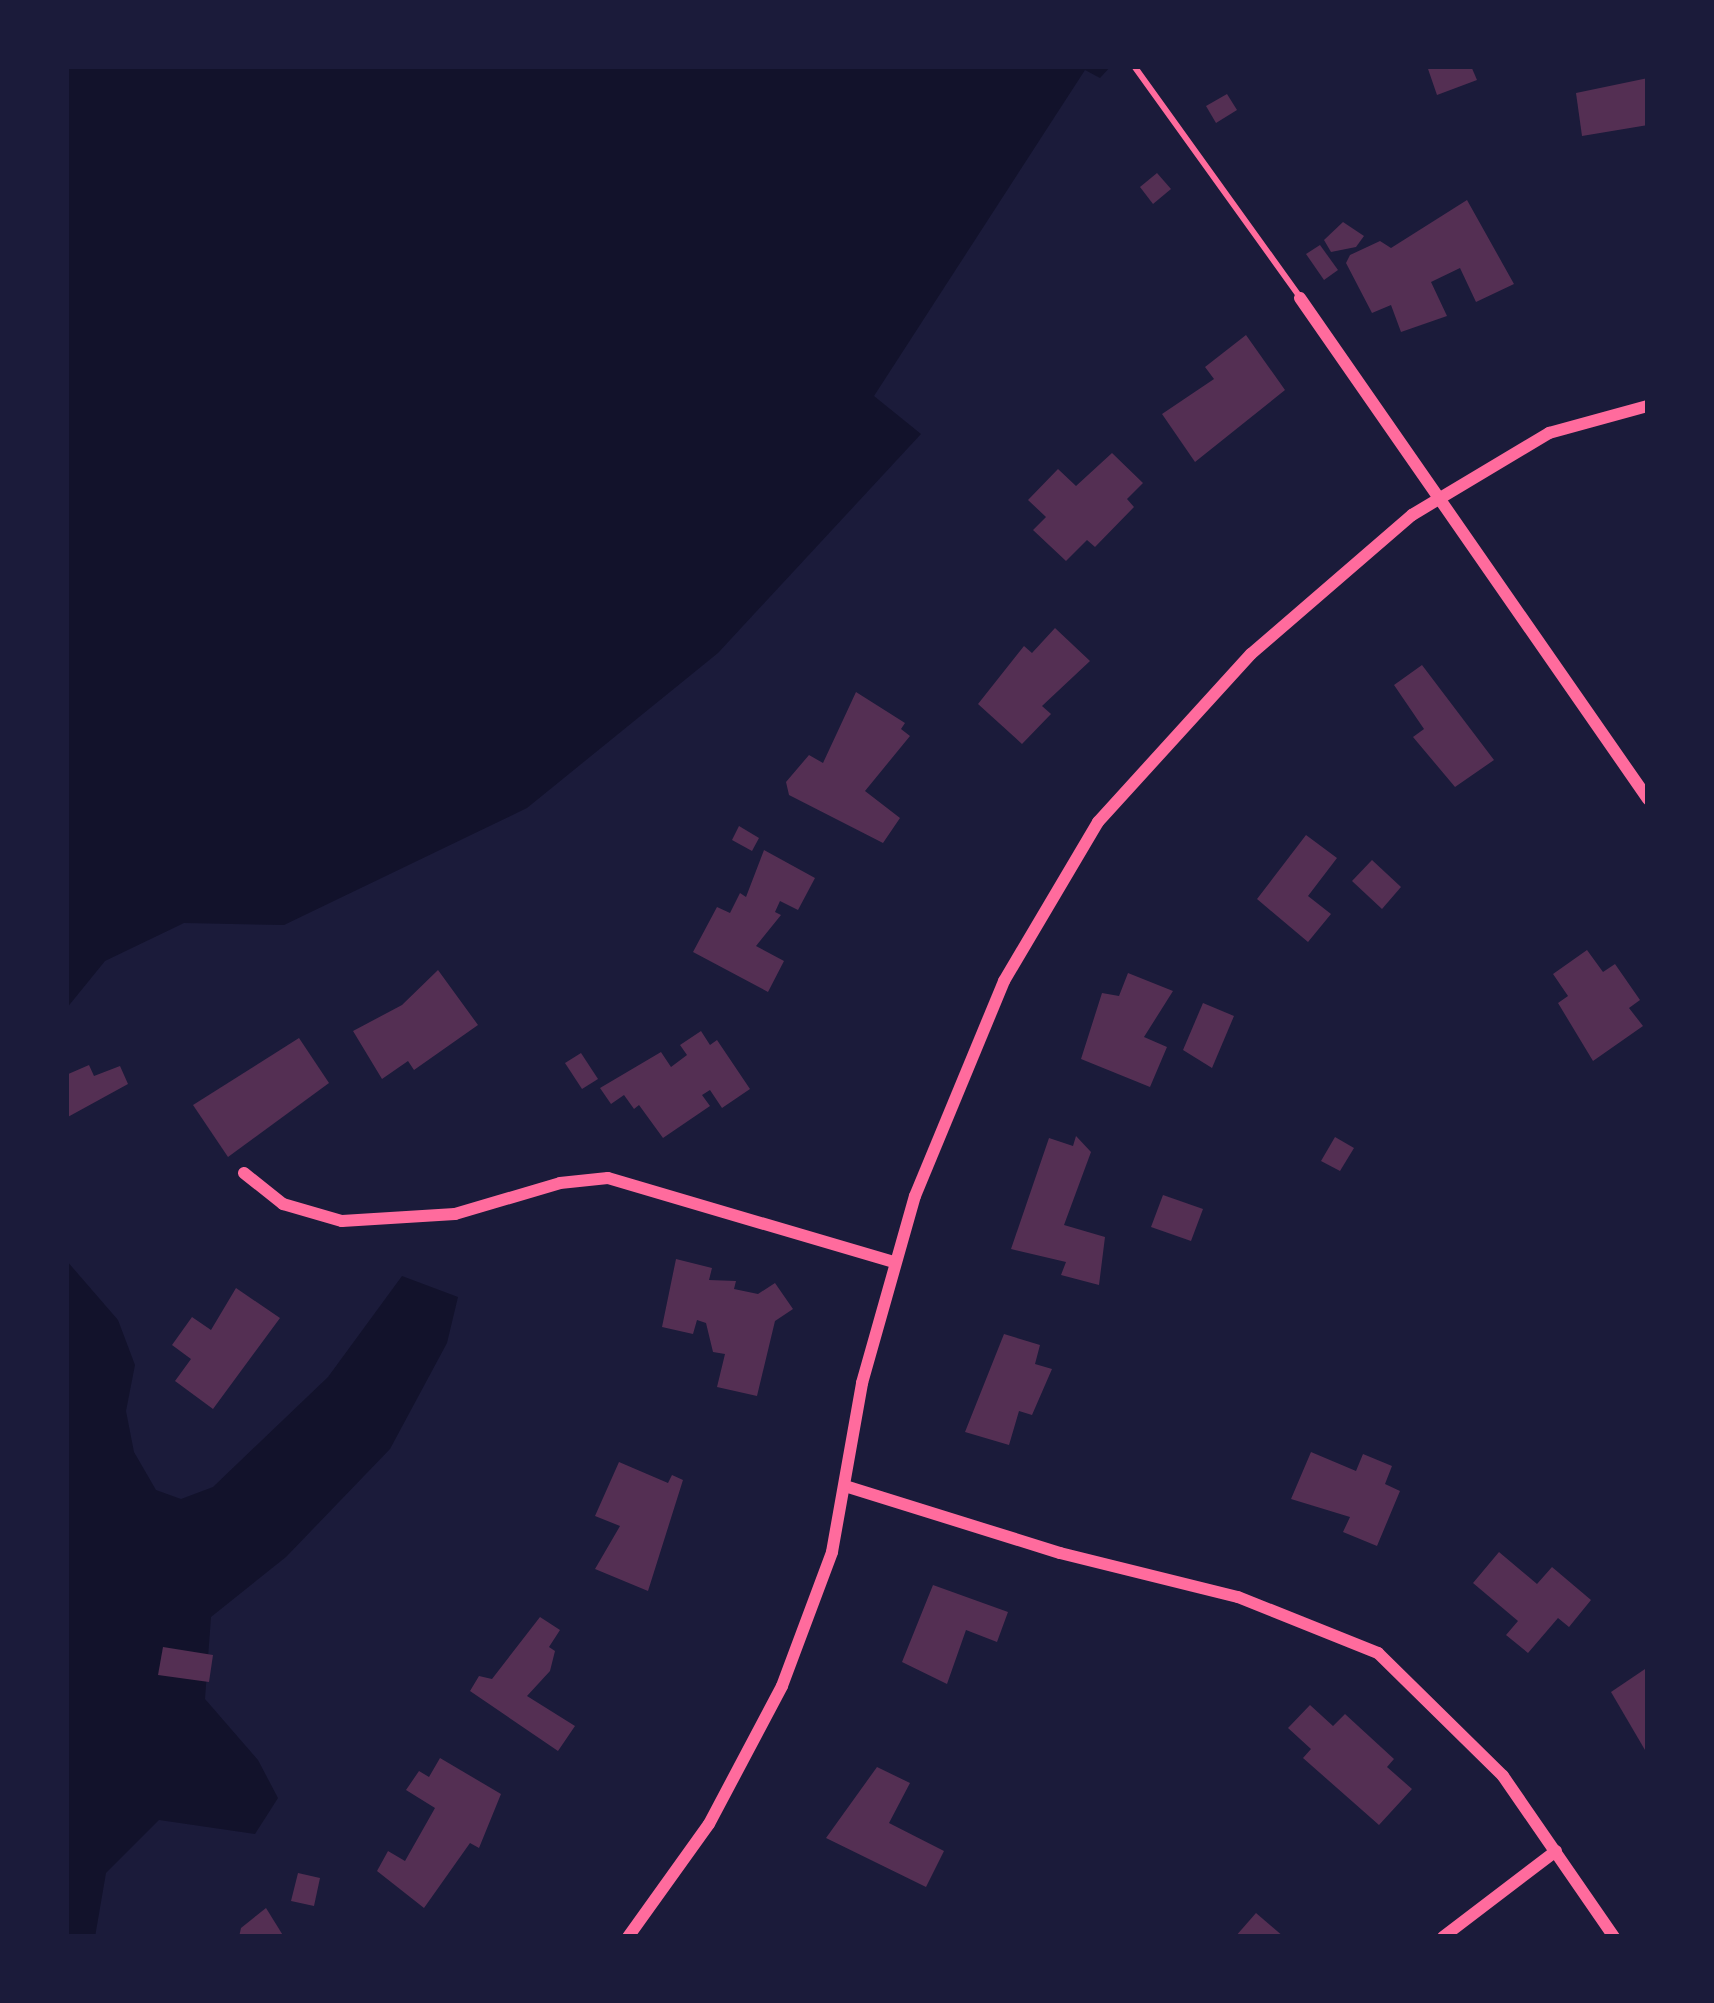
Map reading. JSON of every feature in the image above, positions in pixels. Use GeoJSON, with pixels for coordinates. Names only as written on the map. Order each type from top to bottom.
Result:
{"type":"FeatureCollection","features":[{"type":"Feature","properties":{"kind":"street"},"geometry":{"type":"LineString","coordinates":[[1300,298],[1648,799]]}},
{"type":"Feature","properties":{"kind":"street"},"geometry":{"type":"LineString","coordinates":[[628,1937],[709,1824],[782,1686],[817,1602],[893,1262],[969,1056],[1098,822],[1252,654],[1439,496],[1549,434],[1648,406]]}},
{"type":"Feature","properties":{"kind":"street"},"geometry":{"type":"LineString","coordinates":[[244,1173],[283,1204],[342,1221],[455,1214],[560,1183],[608,1178],[893,1262]]}},
{"type":"Feature","properties":{"kind":"street"},"geometry":{"type":"LineString","coordinates":[[844,1486],[1060,1553],[1238,1597],[1348,1637],[1405,1673],[1454,1720],[1556,1851],[1614,1937]]}},
{"type":"Feature","properties":{"kind":"street"},"geometry":{"type":"LineString","coordinates":[[1444,1937],[1556,1851]]}},
{"type":"Feature","properties":{"kind":"lane"},"geometry":{"type":"LineString","coordinates":[[1134,66],[1300,298]]}},
{"type":"Feature","properties":{"kind":"shaded area"},"geometry":{"type":"Polygon","coordinates":[[[66,66],[1111,66],[1100,78],[1085,70],[874,396],[921,434],[718,653],[527,808],[284,925],[184,923],[105,961],[66,1009],[66,66]]]}},
{"type":"Feature","properties":{"kind":"shaded area"},"geometry":{"type":"Polygon","coordinates":[[[66,1260],[118,1320],[135,1365],[126,1411],[134,1452],[156,1490],[181,1499],[213,1487],[328,1377],[402,1276],[458,1297],[447,1343],[390,1449],[286,1557],[211,1617],[205,1699],[258,1760],[278,1798],[255,1834],[159,1820],[106,1873],[95,1937],[66,1937],[66,1260]]]}},
{"type":"Feature","properties":{"kind":"building"},"geometry":{"type":"Polygon","coordinates":[[[1427,66],[1471,66],[1477,80],[1437,95],[1427,66]]]}},
{"type":"Feature","properties":{"kind":"building"},"geometry":{"type":"Polygon","coordinates":[[[1648,78],[1648,125],[1582,136],[1576,93],[1648,78]]]}},
{"type":"Feature","properties":{"kind":"building"},"geometry":{"type":"Polygon","coordinates":[[[1227,94],[1237,110],[1216,123],[1206,106],[1227,94]]]}},
{"type":"Feature","properties":{"kind":"building"},"geometry":{"type":"Polygon","coordinates":[[[1157,173],[1171,189],[1153,204],[1140,187],[1157,173]]]}},
{"type":"Feature","properties":{"kind":"building"},"geometry":{"type":"Polygon","coordinates":[[[1467,200],[1514,284],[1476,302],[1460,268],[1431,282],[1447,316],[1401,332],[1391,305],[1372,313],[1346,263],[1350,255],[1380,241],[1391,248],[1467,200]]]}},
{"type":"Feature","properties":{"kind":"building"},"geometry":{"type":"Polygon","coordinates":[[[1343,222],[1364,236],[1356,247],[1331,252],[1324,240],[1343,222]]]}},
{"type":"Feature","properties":{"kind":"building"},"geometry":{"type":"Polygon","coordinates":[[[1320,245],[1338,270],[1324,280],[1306,254],[1320,245]]]}},
{"type":"Feature","properties":{"kind":"building"},"geometry":{"type":"Polygon","coordinates":[[[1246,335],[1285,390],[1195,462],[1162,414],[1214,379],[1205,367],[1246,335]]]}},
{"type":"Feature","properties":{"kind":"building"},"geometry":{"type":"Polygon","coordinates":[[[1112,453],[1143,483],[1127,499],[1134,507],[1095,547],[1087,540],[1066,561],[1033,530],[1046,517],[1028,500],[1058,469],[1076,486],[1112,453]]]}},
{"type":"Feature","properties":{"kind":"building"},"geometry":{"type":"Polygon","coordinates":[[[1055,628],[1090,661],[1042,706],[1051,714],[1022,744],[978,704],[1024,646],[1032,653],[1055,628]]]}},
{"type":"Feature","properties":{"kind":"building"},"geometry":{"type":"Polygon","coordinates":[[[1422,665],[1494,760],[1455,787],[1413,737],[1424,729],[1394,685],[1422,665]]]}},
{"type":"Feature","properties":{"kind":"building"},"geometry":{"type":"Polygon","coordinates":[[[856,692],[905,723],[901,729],[910,736],[865,791],[900,818],[883,843],[789,795],[786,782],[809,755],[823,763],[856,692]]]}},
{"type":"Feature","properties":{"kind":"building"},"geometry":{"type":"Polygon","coordinates":[[[739,826],[759,838],[752,851],[732,840],[739,826]]]}},
{"type":"Feature","properties":{"kind":"building"},"geometry":{"type":"Polygon","coordinates":[[[1306,835],[1337,858],[1308,896],[1331,914],[1308,942],[1257,899],[1306,835]]]}},
{"type":"Feature","properties":{"kind":"building"},"geometry":{"type":"Polygon","coordinates":[[[764,850],[815,878],[798,910],[780,901],[775,912],[781,915],[756,946],[784,961],[768,992],[693,952],[717,907],[730,913],[740,893],[746,897],[764,850]]]}},
{"type":"Feature","properties":{"kind":"building"},"geometry":{"type":"Polygon","coordinates":[[[1372,860],[1401,887],[1382,909],[1352,881],[1372,860]]]}},
{"type":"Feature","properties":{"kind":"building"},"geometry":{"type":"Polygon","coordinates":[[[1587,950],[1603,972],[1615,964],[1640,1000],[1629,1008],[1643,1026],[1593,1061],[1558,1003],[1568,996],[1553,974],[1587,950]]]}},
{"type":"Feature","properties":{"kind":"building"},"geometry":{"type":"Polygon","coordinates":[[[438,970],[478,1025],[414,1070],[408,1061],[382,1079],[353,1031],[402,1005],[438,970]]]}},
{"type":"Feature","properties":{"kind":"building"},"geometry":{"type":"Polygon","coordinates":[[[1128,973],[1173,991],[1144,1037],[1167,1047],[1150,1087],[1081,1059],[1102,993],[1119,996],[1128,973]]]}},
{"type":"Feature","properties":{"kind":"building"},"geometry":{"type":"Polygon","coordinates":[[[1203,1003],[1234,1016],[1212,1068],[1183,1050],[1203,1003]]]}},
{"type":"Feature","properties":{"kind":"building"},"geometry":{"type":"Polygon","coordinates":[[[701,1031],[710,1045],[717,1040],[750,1089],[722,1108],[710,1090],[702,1095],[710,1106],[663,1138],[639,1105],[634,1109],[624,1095],[611,1104],[600,1088],[661,1052],[671,1067],[687,1055],[680,1045],[701,1031]]]}},
{"type":"Feature","properties":{"kind":"building"},"geometry":{"type":"Polygon","coordinates":[[[299,1038],[329,1083],[228,1157],[193,1105],[299,1038]]]}},
{"type":"Feature","properties":{"kind":"building"},"geometry":{"type":"Polygon","coordinates":[[[581,1053],[598,1079],[582,1089],[565,1063],[581,1053]]]}},
{"type":"Feature","properties":{"kind":"building"},"geometry":{"type":"Polygon","coordinates":[[[89,1065],[94,1076],[120,1066],[128,1084],[66,1118],[66,1075],[89,1065]]]}},
{"type":"Feature","properties":{"kind":"building"},"geometry":{"type":"Polygon","coordinates":[[[1076,1136],[1091,1152],[1064,1225],[1105,1237],[1099,1285],[1061,1275],[1066,1262],[1011,1249],[1049,1138],[1073,1146],[1076,1136]]]}},
{"type":"Feature","properties":{"kind":"building"},"geometry":{"type":"Polygon","coordinates":[[[1335,1137],[1354,1148],[1340,1171],[1321,1161],[1335,1137]]]}},
{"type":"Feature","properties":{"kind":"building"},"geometry":{"type":"Polygon","coordinates":[[[1163,1195],[1203,1209],[1191,1241],[1151,1227],[1163,1195]]]}},
{"type":"Feature","properties":{"kind":"building"},"geometry":{"type":"Polygon","coordinates":[[[676,1259],[712,1268],[709,1280],[736,1281],[734,1289],[758,1294],[775,1283],[793,1309],[775,1321],[757,1396],[717,1387],[725,1354],[713,1352],[706,1323],[697,1320],[693,1334],[662,1327],[676,1259]]]}},
{"type":"Feature","properties":{"kind":"building"},"geometry":{"type":"Polygon","coordinates":[[[236,1288],[280,1318],[213,1409],[175,1381],[191,1359],[172,1345],[192,1317],[211,1330],[236,1288]]]}},
{"type":"Feature","properties":{"kind":"building"},"geometry":{"type":"Polygon","coordinates":[[[1004,1334],[1040,1345],[1035,1364],[1052,1369],[1032,1415],[1019,1411],[1009,1445],[965,1432],[1004,1334]]]}},
{"type":"Feature","properties":{"kind":"building"},"geometry":{"type":"Polygon","coordinates":[[[1311,1452],[1356,1471],[1363,1454],[1392,1466],[1385,1484],[1400,1491],[1377,1546],[1343,1532],[1350,1517],[1291,1499],[1311,1452]]]}},
{"type":"Feature","properties":{"kind":"building"},"geometry":{"type":"Polygon","coordinates":[[[619,1462],[668,1483],[672,1475],[683,1480],[648,1591],[595,1569],[620,1526],[595,1516],[619,1462]]]}},
{"type":"Feature","properties":{"kind":"building"},"geometry":{"type":"Polygon","coordinates":[[[1499,1552],[1537,1584],[1552,1567],[1591,1600],[1569,1627],[1558,1618],[1528,1653],[1506,1635],[1518,1621],[1473,1583],[1499,1552]]]}},
{"type":"Feature","properties":{"kind":"building"},"geometry":{"type":"Polygon","coordinates":[[[933,1585],[1008,1612],[997,1642],[966,1630],[947,1684],[902,1662],[933,1585]]]}},
{"type":"Feature","properties":{"kind":"building"},"geometry":{"type":"Polygon","coordinates":[[[540,1617],[560,1630],[549,1647],[555,1651],[550,1671],[527,1696],[575,1726],[558,1751],[470,1691],[479,1676],[492,1679],[540,1617]]]}},
{"type":"Feature","properties":{"kind":"building"},"geometry":{"type":"Polygon","coordinates":[[[163,1647],[213,1655],[209,1682],[158,1675],[163,1647]]]}},
{"type":"Feature","properties":{"kind":"building"},"geometry":{"type":"Polygon","coordinates":[[[1648,1667],[1648,1747],[1645,1750],[1611,1692],[1648,1667]]]}},
{"type":"Feature","properties":{"kind":"building"},"geometry":{"type":"Polygon","coordinates":[[[1310,1705],[1333,1726],[1345,1714],[1394,1759],[1387,1767],[1412,1789],[1379,1825],[1303,1758],[1311,1749],[1288,1728],[1310,1705]]]}},
{"type":"Feature","properties":{"kind":"building"},"geometry":{"type":"Polygon","coordinates":[[[440,1758],[501,1794],[479,1848],[470,1843],[424,1908],[377,1871],[388,1851],[405,1861],[435,1808],[406,1790],[419,1771],[429,1777],[440,1758]]]}},
{"type":"Feature","properties":{"kind":"building"},"geometry":{"type":"Polygon","coordinates":[[[877,1767],[910,1783],[889,1823],[944,1851],[926,1887],[826,1838],[877,1767]]]}},
{"type":"Feature","properties":{"kind":"building"},"geometry":{"type":"Polygon","coordinates":[[[298,1873],[320,1878],[314,1906],[291,1901],[298,1873]]]}},
{"type":"Feature","properties":{"kind":"building"},"geometry":{"type":"Polygon","coordinates":[[[266,1908],[284,1937],[239,1937],[241,1928],[266,1908]]]}},
{"type":"Feature","properties":{"kind":"building"},"geometry":{"type":"Polygon","coordinates":[[[1256,1913],[1284,1937],[1235,1937],[1256,1913]]]}}]}
